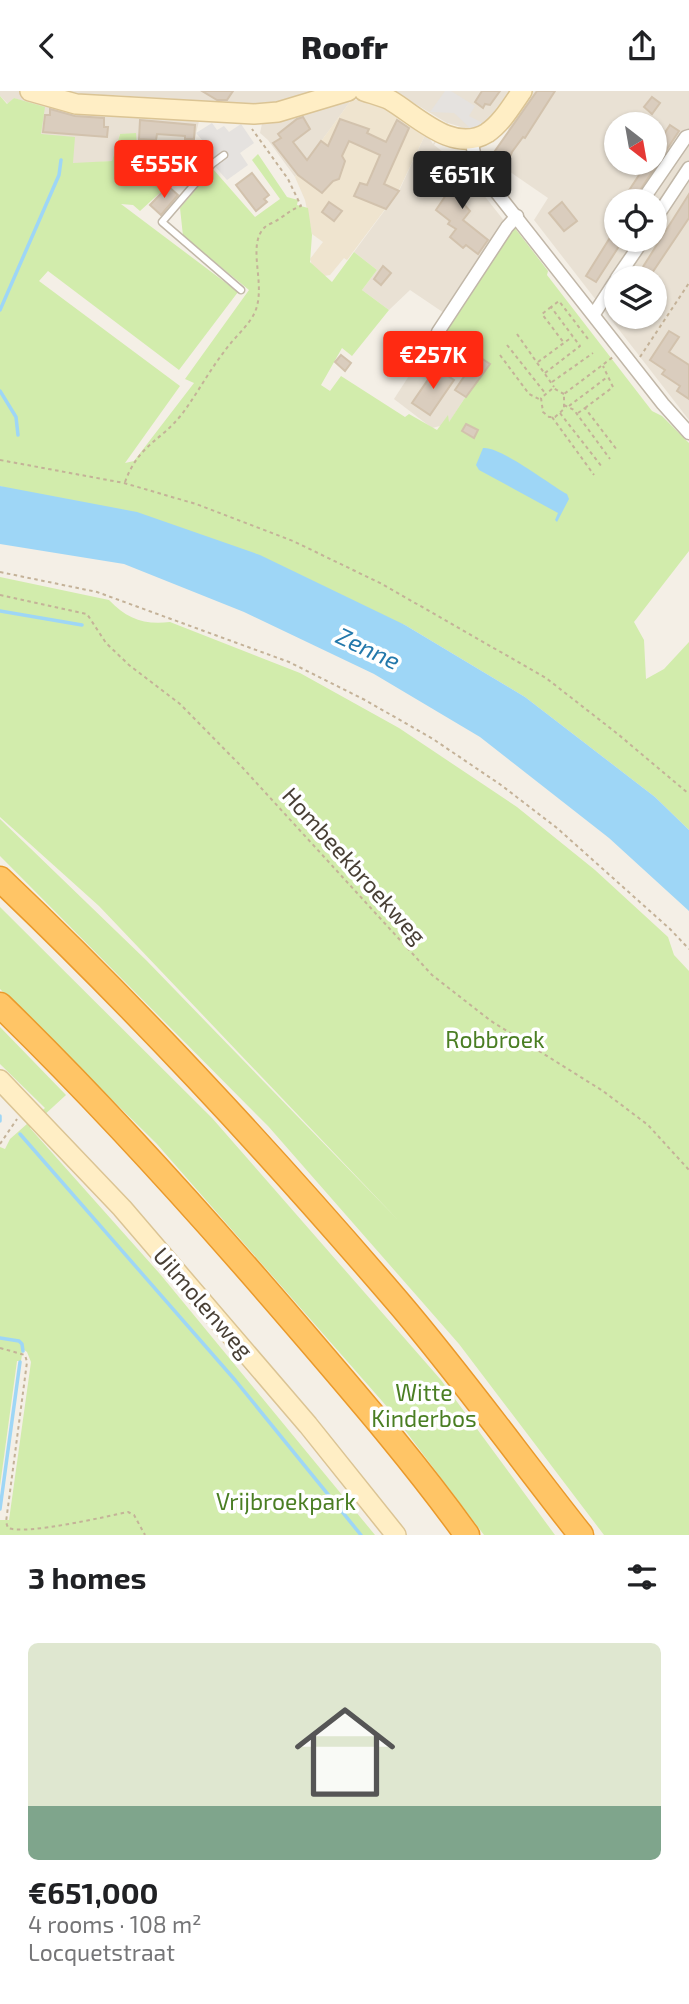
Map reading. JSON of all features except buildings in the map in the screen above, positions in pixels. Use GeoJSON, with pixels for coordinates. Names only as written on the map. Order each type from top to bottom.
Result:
{"type":"FeatureCollection","features":[{"type":"Feature","properties":{"kind":"highway"},"geometry":{"type":"LineString","coordinates":[[0,879],[211,1090],[400,1304],[581,1535]]}},
{"type":"Feature","properties":{"kind":"highway"},"geometry":{"type":"LineString","coordinates":[[0,1005],[63,1066],[224,1240],[425,1476],[467,1535]]}},
{"type":"Feature","properties":{"kind":"main road"},"geometry":{"type":"LineString","coordinates":[[30,91],[76,104],[254,114],[278,113],[348,91]]}},
{"type":"Feature","properties":{"kind":"main road"},"geometry":{"type":"LineString","coordinates":[[364,91],[388,99],[456,139],[471,139],[486,133],[499,122],[522,91]]}},
{"type":"Feature","properties":{"kind":"main road","name":"Uilmolenweg"},"geometry":{"type":"LineString","coordinates":[[0,1080],[131,1219],[308,1425],[396,1535]]}},
{"type":"Feature","properties":{"kind":"street"},"geometry":{"type":"LineString","coordinates":[[650,189],[689,136]]}},
{"type":"Feature","properties":{"kind":"street"},"geometry":{"type":"LineString","coordinates":[[471,139],[477,165],[634,367],[689,433]]}},
{"type":"Feature","properties":{"kind":"street"},"geometry":{"type":"LineString","coordinates":[[667,201],[689,168]]}},
{"type":"Feature","properties":{"kind":"street"},"geometry":{"type":"LineString","coordinates":[[439,332],[507,227],[517,216]]}},
{"type":"Feature","properties":{"kind":"street"},"geometry":{"type":"LineString","coordinates":[[594,314],[604,299]]}},
{"type":"Feature","properties":{"kind":"lane"},"geometry":{"type":"LineString","coordinates":[[224,155],[212,164],[162,222],[241,290]]}},
{"type":"Feature","properties":{"kind":"path"},"geometry":{"type":"LineString","coordinates":[[634,367],[689,283]]}},
{"type":"Feature","properties":{"kind":"path"},"geometry":{"type":"LineString","coordinates":[[564,343],[542,314],[559,301],[588,339]]}},
{"type":"Feature","properties":{"kind":"path"},"geometry":{"type":"LineString","coordinates":[[545,373],[580,347],[551,307]]}},
{"type":"Feature","properties":{"kind":"path"},"geometry":{"type":"LineString","coordinates":[[517,334],[552,382],[554,389],[564,394]]}},
{"type":"Feature","properties":{"kind":"path"},"geometry":{"type":"LineString","coordinates":[[538,362],[573,337]]}},
{"type":"Feature","properties":{"kind":"path"},"geometry":{"type":"LineString","coordinates":[[507,345],[545,393]]}},
{"type":"Feature","properties":{"kind":"path"},"geometry":{"type":"LineString","coordinates":[[564,394],[622,351]]}},
{"type":"Feature","properties":{"kind":"path"},"geometry":{"type":"LineString","coordinates":[[552,382],[593,353]]}},
{"type":"Feature","properties":{"kind":"path"},"geometry":{"type":"LineString","coordinates":[[500,355],[529,394],[541,400]]}},
{"type":"Feature","properties":{"kind":"path"},"geometry":{"type":"LineString","coordinates":[[576,414],[612,387],[603,364]]}},
{"type":"Feature","properties":{"kind":"path"},"geometry":{"type":"LineString","coordinates":[[569,406],[607,377]]}},
{"type":"Feature","properties":{"kind":"path"},"geometry":{"type":"LineString","coordinates":[[554,389],[545,393],[541,400],[543,412],[552,417],[553,422],[594,475]]}},
{"type":"Feature","properties":{"kind":"path"},"geometry":{"type":"LineString","coordinates":[[552,417],[561,413],[564,394]]}},
{"type":"Feature","properties":{"kind":"path"},"geometry":{"type":"LineString","coordinates":[[564,404],[576,414],[610,459]]}},
{"type":"Feature","properties":{"kind":"path"},"geometry":{"type":"LineString","coordinates":[[585,408],[617,450]]}},
{"type":"Feature","properties":{"kind":"path"},"geometry":{"type":"LineString","coordinates":[[561,413],[602,467]]}},
{"type":"Feature","properties":{"kind":"path"},"geometry":{"type":"LineString","coordinates":[[0,460],[124,483],[195,504],[293,541],[394,590],[545,678],[689,794]]}},
{"type":"Feature","properties":{"kind":"path"},"geometry":{"type":"LineString","coordinates":[[124,483],[131,464]]}},
{"type":"Feature","properties":{"kind":"path"},"geometry":{"type":"LineString","coordinates":[[0,572],[97,592],[289,661],[365,699],[433,739],[529,806],[600,866],[689,949]]}},
{"type":"Feature","properties":{"kind":"path","name":"Hombeekbroekweg"},"geometry":{"type":"LineString","coordinates":[[0,595],[87,614],[106,643],[129,665],[180,704],[241,766],[432,975],[491,1021],[603,1091],[648,1125],[689,1170]]}},
{"type":"Feature","properties":{"kind":"path"},"geometry":{"type":"LineString","coordinates":[[0,1144],[25,1106]]}},
{"type":"Feature","properties":{"kind":"path"},"geometry":{"type":"LineString","coordinates":[[0,1348],[25,1355],[27,1362],[6,1522],[8,1528],[20,1533],[49,1530],[128,1512],[134,1515],[145,1535]]}},
{"type":"Feature","properties":{"kind":"shaded area"},"geometry":{"type":"Polygon","coordinates":[[[0,91],[331,91],[352,99],[295,177],[260,133],[266,105],[114,95],[115,115],[199,121],[185,179],[156,176],[156,187],[139,185],[120,134],[112,161],[73,164],[41,135],[27,103],[14,98],[8,104],[0,96],[0,91]]]}},
{"type":"Feature","properties":{"kind":"shaded area"},"geometry":{"type":"Polygon","coordinates":[[[394,91],[689,91],[689,420],[618,329],[667,329],[667,266],[604,266],[604,310],[534,220],[548,198],[490,158],[509,130],[492,117],[483,126],[471,130],[448,123],[434,145],[459,164],[462,163],[505,222],[447,315],[410,290],[389,310],[362,290],[377,270],[354,252],[399,191],[426,133],[433,144],[447,123],[394,91]]]}},
{"type":"Feature","properties":{"kind":"shaded area"},"geometry":{"type":"Polygon","coordinates":[[[445,91],[451,91],[475,106],[469,116],[485,124],[471,129],[454,113],[430,112],[445,91]]]}},
{"type":"Feature","properties":{"kind":"shaded area"},"geometry":{"type":"Polygon","coordinates":[[[352,99],[378,103],[426,133],[398,192],[347,260],[344,258],[330,275],[324,276],[313,268],[310,259],[323,242],[312,234],[305,200],[295,177],[352,99]]]}},
{"type":"Feature","properties":{"kind":"shaded area"},"geometry":{"type":"Polygon","coordinates":[[[212,123],[217,130],[224,126],[229,132],[241,124],[254,143],[240,153],[248,165],[227,180],[197,146],[203,141],[196,133],[212,123]]]}},
{"type":"Feature","properties":{"kind":"shaded area"},"geometry":{"type":"Polygon","coordinates":[[[425,351],[474,384],[448,424],[432,428],[394,399],[425,351]]]}},
{"type":"Feature","properties":{"kind":"green space"},"geometry":{"type":"Polygon","coordinates":[[[0,96],[7,104],[14,98],[45,107],[41,134],[75,137],[73,163],[112,161],[120,134],[136,133],[139,184],[155,178],[176,178],[140,211],[133,205],[121,204],[238,292],[179,370],[48,271],[39,281],[180,386],[125,463],[134,461],[194,383],[185,379],[249,290],[183,236],[180,208],[213,169],[255,217],[280,199],[252,160],[258,154],[287,197],[298,200],[297,205],[308,208],[312,235],[310,262],[332,282],[354,252],[377,270],[362,290],[389,310],[352,356],[342,348],[321,385],[330,391],[341,376],[405,417],[409,414],[437,430],[448,415],[449,422],[482,372],[470,366],[467,370],[434,347],[511,223],[548,271],[547,275],[652,411],[662,416],[689,443],[689,551],[634,622],[644,640],[646,679],[664,669],[689,642],[689,830],[655,797],[525,697],[405,625],[0,486],[0,96]]]}},
{"type":"Feature","properties":{"kind":"green space","name":"Robbroek"},"geometry":{"type":"Polygon","coordinates":[[[0,577],[109,600],[122,612],[136,619],[152,623],[170,622],[300,673],[399,728],[517,807],[595,870],[668,937],[674,955],[689,971],[689,1535],[604,1535],[459,1344],[268,1126],[0,856],[0,819],[146,960],[398,1220],[99,906],[0,817],[0,577]]]}},
{"type":"Feature","properties":{"kind":"green space","name":"Witte Kinderbos"},"geometry":{"type":"Polygon","coordinates":[[[0,907],[212,1118],[441,1380],[555,1535],[484,1535],[389,1409],[156,1143],[0,989],[0,907]]]}},
{"type":"Feature","properties":{"kind":"green space","name":"Vrijbroekpark"},"geometry":{"type":"Polygon","coordinates":[[[0,1027],[66,1095],[30,1128],[160,1274],[375,1535],[0,1535],[0,1520],[9,1520],[31,1362],[23,1349],[21,1361],[17,1361],[0,1486],[0,1147],[5,1149],[10,1139],[45,1108],[0,1064],[0,1027]]]}},
{"type":"Feature","properties":{"kind":"water"},"geometry":{"type":"Polygon","coordinates":[[[483,448],[512,459],[567,494],[569,499],[557,522],[555,520],[558,513],[479,470],[476,465],[483,448]]]}},
{"type":"Feature","properties":{"kind":"water","name":"Zenne"},"geometry":{"type":"Polygon","coordinates":[[[0,486],[137,512],[260,555],[405,625],[525,697],[655,797],[689,830],[689,911],[609,838],[480,737],[374,674],[244,612],[124,564],[0,544],[0,486]]]}},
{"type":"Feature","properties":{"kind":"waterway"},"geometry":{"type":"LineString","coordinates":[[0,310],[59,175],[61,160]]}},
{"type":"Feature","properties":{"kind":"waterway"},"geometry":{"type":"LineString","coordinates":[[0,391],[16,417],[18,435]]}},
{"type":"Feature","properties":{"kind":"waterway"},"geometry":{"type":"LineString","coordinates":[[0,611],[82,625]]}},
{"type":"Feature","properties":{"kind":"waterway"},"geometry":{"type":"LineString","coordinates":[[0,1116],[0,1121]]}},
{"type":"Feature","properties":{"kind":"waterway"},"geometry":{"type":"LineString","coordinates":[[20,1134],[235,1380],[361,1535]]}},
{"type":"Feature","properties":{"kind":"waterway"},"geometry":{"type":"LineString","coordinates":[[0,1338],[19,1341],[23,1351]]}},
{"type":"Feature","properties":{"kind":"waterway"},"geometry":{"type":"LineString","coordinates":[[0,1509],[20,1362]]}}]}
